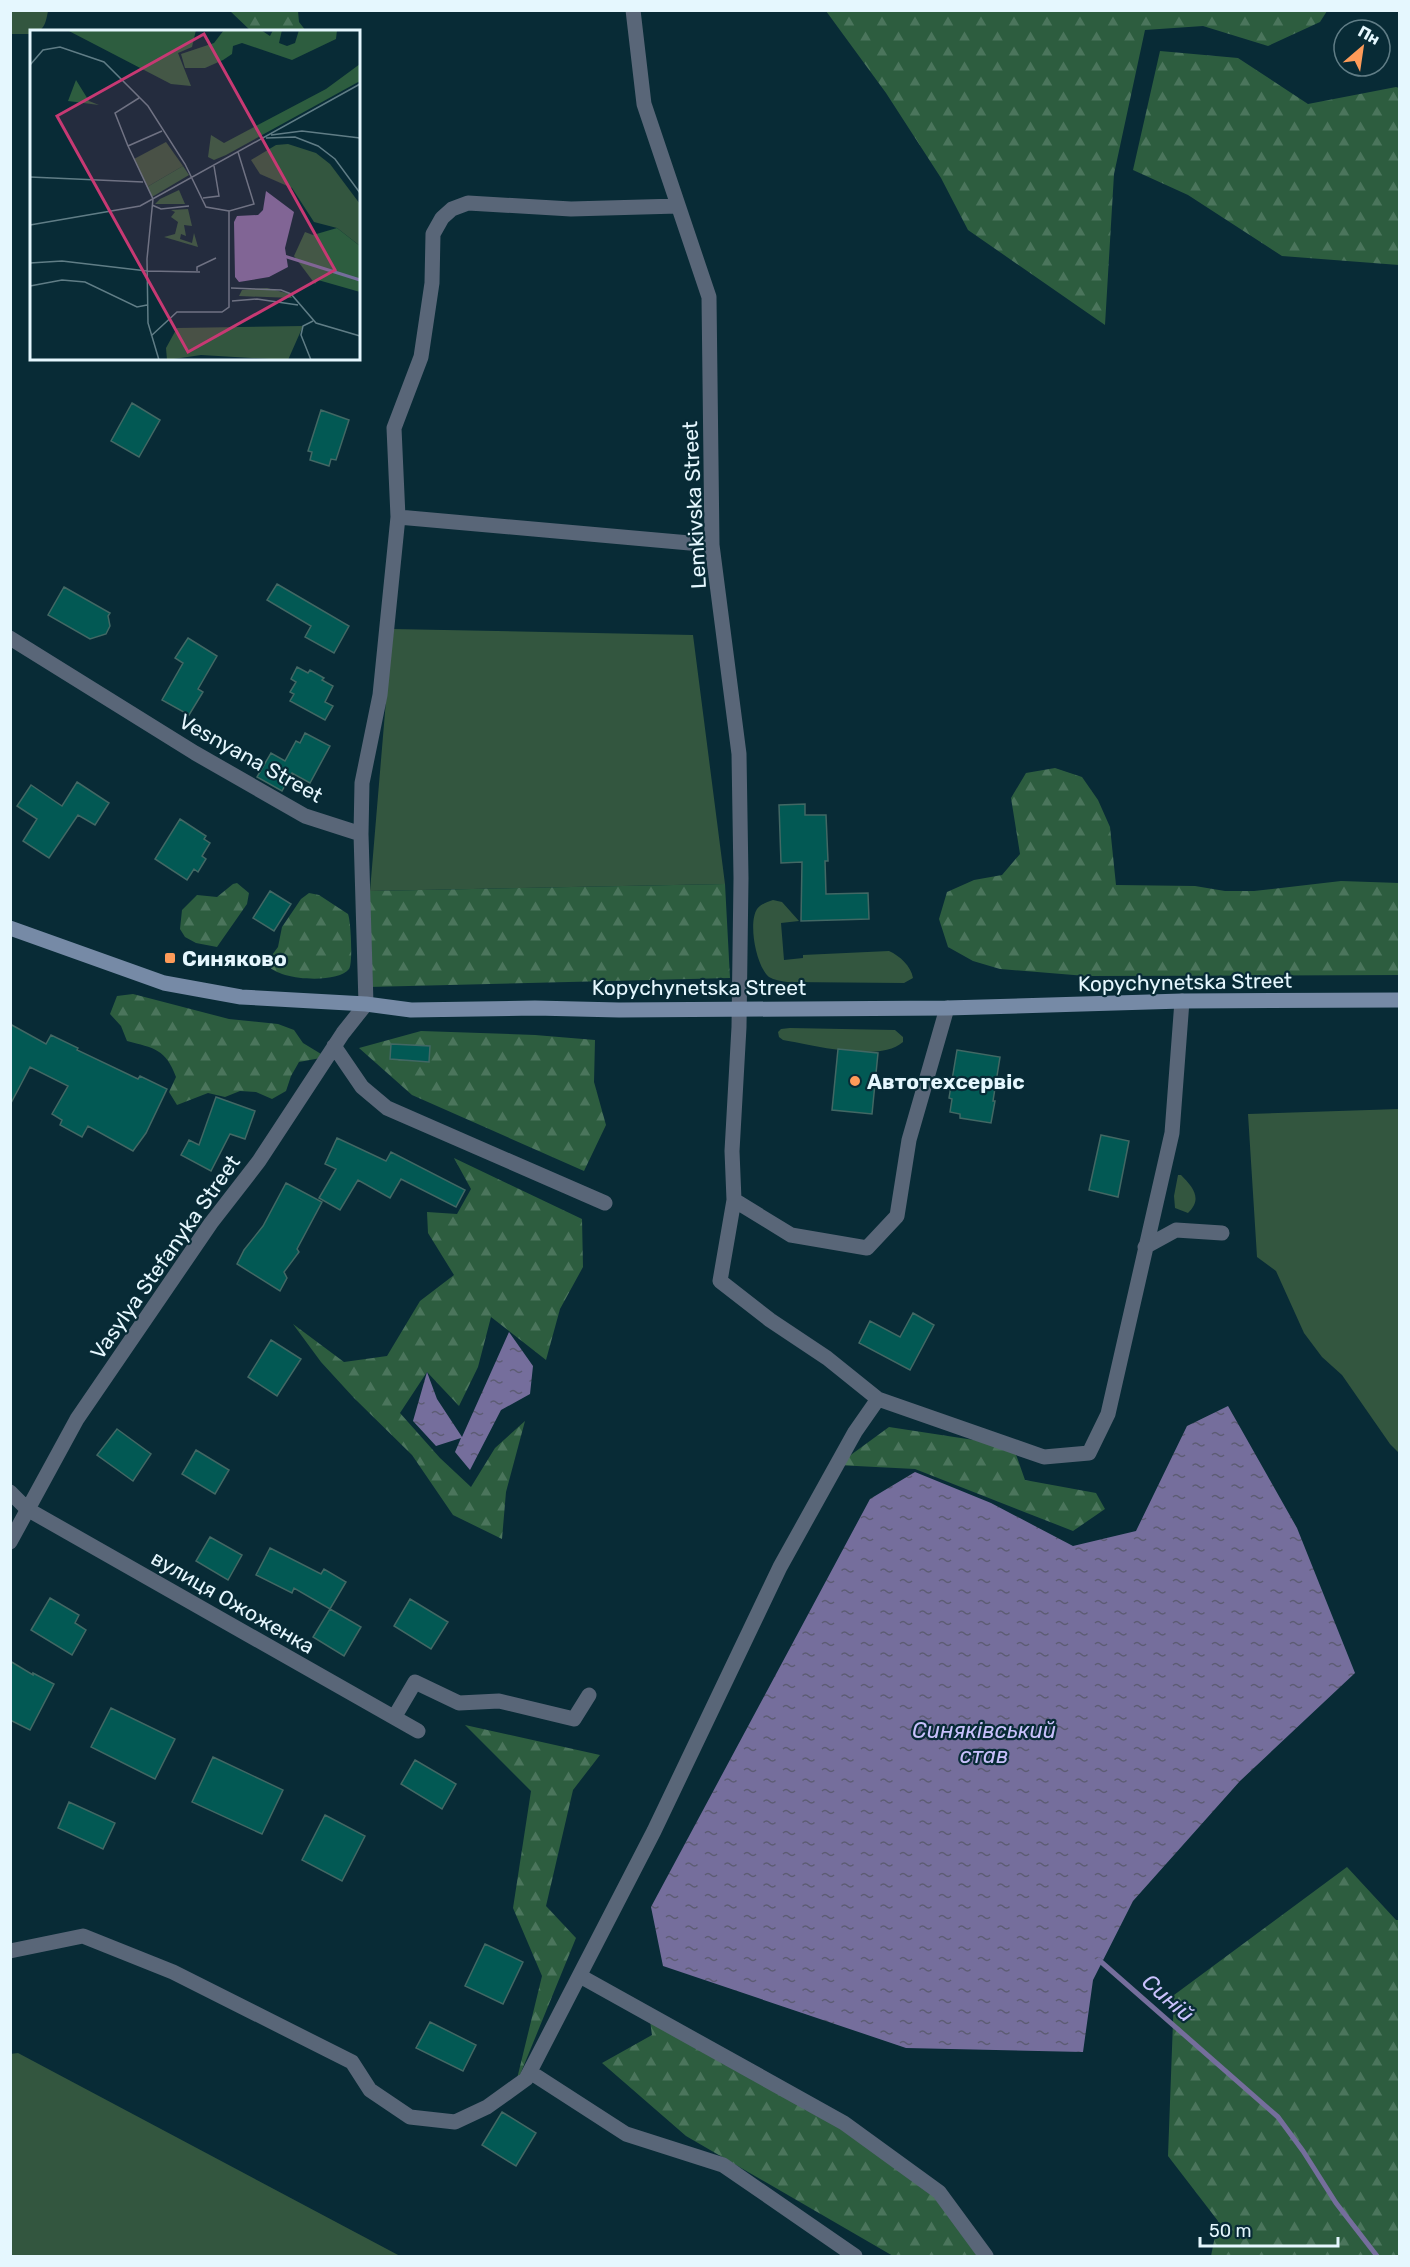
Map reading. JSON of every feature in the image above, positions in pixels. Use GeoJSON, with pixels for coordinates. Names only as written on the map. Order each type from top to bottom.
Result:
{"type":"FeatureCollection","features":[{"type":"Feature","properties":{"kind":"main road","name":"Kopychynetska Street"},"geometry":{"type":"LineString","coordinates":[[10,928],[164,982],[241,997],[366,1004],[411,1010],[947,1008],[1182,1001],[1400,1000]]}},
{"type":"Feature","properties":{"kind":"street","name":"Lemkivska Street"},"geometry":{"type":"LineString","coordinates":[[633,10],[644,104],[709,297],[712,545],[739,754],[741,878],[740,1008],[732,1151],[734,1200],[720,1281],[770,1320],[827,1358],[878,1399]]}},
{"type":"Feature","properties":{"kind":"street"},"geometry":{"type":"LineString","coordinates":[[366,1004],[361,834],[362,783],[380,695],[398,517],[394,428],[421,357],[432,284],[434,234],[442,218],[452,208],[468,203],[571,209],[678,206]]}},
{"type":"Feature","properties":{"kind":"street"},"geometry":{"type":"LineString","coordinates":[[398,517],[712,545]]}},
{"type":"Feature","properties":{"kind":"street","name":"Vesnyana Street"},"geometry":{"type":"LineString","coordinates":[[10,638],[195,753],[305,816],[361,834]]}},
{"type":"Feature","properties":{"kind":"street"},"geometry":{"type":"LineString","coordinates":[[10,1951],[83,1936],[173,1972],[352,2062],[370,2090],[410,2117],[455,2122],[487,2107],[526,2079],[654,1831],[780,1567],[855,1432],[878,1399],[1044,1457],[1089,1453],[1108,1414],[1172,1133],[1182,1001]]}},
{"type":"Feature","properties":{"kind":"street","name":"Vasylya Stefanyka Street"},"geometry":{"type":"LineString","coordinates":[[10,1542],[77,1419],[212,1223],[260,1161],[334,1046],[366,1004]]}},
{"type":"Feature","properties":{"kind":"street"},"geometry":{"type":"LineString","coordinates":[[734,1200],[791,1234],[867,1248],[897,1216],[909,1140],[947,1008]]}},
{"type":"Feature","properties":{"kind":"street"},"geometry":{"type":"LineString","coordinates":[[334,1046],[362,1087],[387,1108],[605,1203]]}},
{"type":"Feature","properties":{"kind":"street"},"geometry":{"type":"LineString","coordinates":[[1145,1246],[1176,1230],[1222,1233]]}},
{"type":"Feature","properties":{"kind":"street","name":"вулиця Ожоженка"},"geometry":{"type":"LineString","coordinates":[[10,1492],[27,1509],[418,1731]]}},
{"type":"Feature","properties":{"kind":"street"},"geometry":{"type":"LineString","coordinates":[[395,1716],[415,1682],[459,1703],[499,1701],[574,1719],[589,1695]]}},
{"type":"Feature","properties":{"kind":"street"},"geometry":{"type":"LineString","coordinates":[[580,1976],[844,2123],[939,2192],[987,2256]]}},
{"type":"Feature","properties":{"kind":"street"},"geometry":{"type":"LineString","coordinates":[[530,2072],[626,2134],[723,2165],[855,2256]]}},
{"type":"Feature","properties":{"kind":"green space"},"geometry":{"type":"Polygon","coordinates":[[[11,10],[48,10],[44,25],[40,30],[30,30],[30,34],[11,34],[11,10]]]}},
{"type":"Feature","properties":{"kind":"green space"},"geometry":{"type":"Polygon","coordinates":[[[230,11],[298,11],[299,22],[305,30],[250,30],[230,11]]]}},
{"type":"Feature","properties":{"kind":"green space"},"geometry":{"type":"Polygon","coordinates":[[[826,11],[1327,11],[1320,22],[1268,46],[1203,26],[1145,30],[1114,174],[1105,325],[968,230],[941,178],[886,93],[826,11]]]}},
{"type":"Feature","properties":{"kind":"green space"},"geometry":{"type":"Polygon","coordinates":[[[1160,51],[1238,58],[1308,104],[1399,88],[1399,265],[1282,256],[1188,195],[1133,170],[1160,51]]]}},
{"type":"Feature","properties":{"kind":"green space"},"geometry":{"type":"Polygon","coordinates":[[[392,629],[693,635],[725,884],[370,891],[392,629]]]}},
{"type":"Feature","properties":{"kind":"green space"},"geometry":{"type":"Polygon","coordinates":[[[1055,768],[1082,777],[1098,800],[1110,827],[1116,885],[1195,886],[1225,891],[1254,891],[1341,881],[1399,883],[1399,975],[1086,976],[1000,969],[973,961],[948,947],[939,919],[947,892],[974,880],[1002,875],[1020,854],[1011,798],[1026,773],[1055,768]]]}},
{"type":"Feature","properties":{"kind":"green space"},"geometry":{"type":"Polygon","coordinates":[[[237,883],[249,893],[247,904],[217,947],[196,943],[185,937],[180,929],[182,910],[197,895],[217,897],[237,883]]]}},
{"type":"Feature","properties":{"kind":"green space"},"geometry":{"type":"Polygon","coordinates":[[[725,884],[730,978],[368,987],[370,891],[725,884]]]}},
{"type":"Feature","properties":{"kind":"green space"},"geometry":{"type":"Polygon","coordinates":[[[309,893],[319,895],[348,914],[351,959],[349,969],[343,974],[321,978],[294,977],[273,970],[267,964],[278,947],[282,927],[301,899],[309,893]]]}},
{"type":"Feature","properties":{"kind":"green space"},"geometry":{"type":"Polygon","coordinates":[[[773,900],[782,902],[799,921],[781,923],[784,960],[803,958],[803,955],[889,951],[904,962],[913,978],[904,983],[787,982],[769,977],[760,964],[753,924],[757,909],[762,904],[773,900]]]}},
{"type":"Feature","properties":{"kind":"green space"},"geometry":{"type":"Polygon","coordinates":[[[133,994],[229,1019],[278,1024],[294,1030],[303,1043],[326,1057],[299,1062],[286,1091],[272,1099],[256,1092],[240,1091],[225,1097],[208,1093],[177,1105],[169,1092],[176,1077],[168,1061],[152,1048],[127,1041],[121,1026],[110,1014],[117,996],[133,994]]]}},
{"type":"Feature","properties":{"kind":"green space"},"geometry":{"type":"Polygon","coordinates":[[[781,1029],[895,1030],[903,1037],[903,1042],[892,1048],[878,1051],[846,1051],[783,1040],[779,1037],[778,1032],[781,1029]]]}},
{"type":"Feature","properties":{"kind":"green space"},"geometry":{"type":"Polygon","coordinates":[[[421,1031],[535,1035],[595,1040],[594,1082],[606,1125],[584,1171],[412,1095],[359,1048],[421,1031]]]}},
{"type":"Feature","properties":{"kind":"green space"},"geometry":{"type":"Polygon","coordinates":[[[1400,1109],[1399,1453],[1390,1444],[1342,1375],[1322,1357],[1304,1333],[1276,1271],[1257,1257],[1248,1114],[1400,1109]]]}},
{"type":"Feature","properties":{"kind":"green space"},"geometry":{"type":"Polygon","coordinates":[[[454,1158],[582,1219],[583,1267],[560,1309],[546,1360],[491,1317],[478,1367],[459,1406],[427,1372],[400,1413],[440,1458],[471,1487],[495,1448],[525,1421],[506,1492],[502,1539],[453,1515],[412,1455],[321,1362],[293,1324],[344,1362],[387,1356],[420,1301],[454,1275],[428,1233],[427,1212],[457,1214],[471,1189],[454,1158]]]}},
{"type":"Feature","properties":{"kind":"green space"},"geometry":{"type":"Polygon","coordinates":[[[1178,1175],[1181,1175],[1195,1193],[1195,1203],[1188,1213],[1175,1208],[1174,1196],[1178,1175]]]}},
{"type":"Feature","properties":{"kind":"green space"},"geometry":{"type":"Polygon","coordinates":[[[889,1427],[1013,1446],[1025,1480],[1096,1493],[1105,1509],[1073,1531],[915,1469],[837,1465],[889,1427]]]}},
{"type":"Feature","properties":{"kind":"green space"},"geometry":{"type":"Polygon","coordinates":[[[465,1725],[600,1755],[573,1790],[546,1906],[576,1938],[515,2087],[542,1976],[513,1908],[531,1791],[465,1725]]]}},
{"type":"Feature","properties":{"kind":"green space"},"geometry":{"type":"Polygon","coordinates":[[[1347,1867],[1396,1920],[1399,1920],[1399,2256],[1211,2256],[1218,2221],[1168,2156],[1174,1995],[1347,1867]]]}},
{"type":"Feature","properties":{"kind":"green space"},"geometry":{"type":"Polygon","coordinates":[[[649,2014],[844,2123],[939,2192],[986,2256],[893,2256],[686,2136],[602,2063],[652,2035],[649,2014]]]}},
{"type":"Feature","properties":{"kind":"green space"},"geometry":{"type":"Polygon","coordinates":[[[18,2053],[400,2256],[11,2256],[10,2054],[18,2053]]]}},
{"type":"Feature","properties":{"kind":"water"},"geometry":{"type":"Polygon","coordinates":[[[509,1332],[533,1366],[530,1394],[501,1410],[470,1470],[455,1452],[461,1438],[436,1446],[413,1421],[427,1372],[437,1399],[462,1437],[509,1332]]]}},
{"type":"Feature","properties":{"kind":"water","name":"Синяківський став"},"geometry":{"type":"Polygon","coordinates":[[[1228,1406],[1297,1528],[1355,1673],[1240,1781],[1133,1901],[1093,1980],[1083,2052],[906,2048],[663,1966],[651,1907],[870,1499],[915,1472],[991,1503],[1073,1546],[1136,1531],[1187,1426],[1228,1406]]]}},
{"type":"Feature","properties":{"kind":"building"},"geometry":{"type":"Polygon","coordinates":[[[132,403],[160,420],[139,457],[111,441],[132,403]]]}},
{"type":"Feature","properties":{"kind":"building"},"geometry":{"type":"Polygon","coordinates":[[[321,410],[349,420],[336,460],[331,459],[329,466],[310,460],[312,452],[308,451],[321,410]]]}},
{"type":"Feature","properties":{"kind":"building"},"geometry":{"type":"Polygon","coordinates":[[[277,584],[349,626],[334,653],[305,637],[311,626],[267,600],[277,584]]]}},
{"type":"Feature","properties":{"kind":"building"},"geometry":{"type":"Polygon","coordinates":[[[64,587],[110,613],[108,616],[110,626],[106,634],[90,639],[48,615],[64,587]]]}},
{"type":"Feature","properties":{"kind":"building"},"geometry":{"type":"Polygon","coordinates":[[[188,638],[217,656],[198,689],[203,692],[189,715],[162,700],[183,663],[175,658],[188,638]]]}},
{"type":"Feature","properties":{"kind":"building"},"geometry":{"type":"Polygon","coordinates":[[[297,667],[308,673],[310,670],[333,686],[325,702],[333,706],[325,720],[290,701],[294,694],[290,692],[296,682],[291,679],[297,667]]]}},
{"type":"Feature","properties":{"kind":"building"},"geometry":{"type":"Polygon","coordinates":[[[305,733],[330,746],[310,783],[292,773],[282,791],[257,777],[271,753],[285,761],[296,741],[300,743],[305,733]]]}},
{"type":"Feature","properties":{"kind":"building"},"geometry":{"type":"Polygon","coordinates":[[[77,782],[109,803],[95,825],[78,815],[49,858],[23,841],[37,819],[17,806],[31,785],[62,806],[77,782]]]}},
{"type":"Feature","properties":{"kind":"building"},"geometry":{"type":"Polygon","coordinates":[[[805,804],[805,815],[826,815],[828,861],[825,861],[826,894],[868,893],[869,919],[801,921],[802,862],[781,863],[779,805],[805,804]]]}},
{"type":"Feature","properties":{"kind":"building"},"geometry":{"type":"Polygon","coordinates":[[[180,819],[206,836],[204,839],[210,843],[202,856],[206,859],[198,872],[194,869],[187,880],[155,859],[180,819]]]}},
{"type":"Feature","properties":{"kind":"building"},"geometry":{"type":"Polygon","coordinates":[[[270,891],[291,904],[274,931],[253,918],[270,891]]]}},
{"type":"Feature","properties":{"kind":"building"},"geometry":{"type":"Polygon","coordinates":[[[10,1024],[46,1044],[51,1035],[138,1079],[140,1076],[167,1089],[146,1133],[133,1151],[88,1126],[82,1137],[60,1125],[62,1120],[52,1114],[68,1086],[30,1067],[10,1105],[10,1024]]]}},
{"type":"Feature","properties":{"kind":"building"},"geometry":{"type":"Polygon","coordinates":[[[391,1044],[430,1046],[429,1062],[390,1059],[391,1044]]]}},
{"type":"Feature","properties":{"kind":"building","name":"Автотехсервіс"},"geometry":{"type":"Polygon","coordinates":[[[838,1049],[878,1053],[872,1114],[832,1110],[838,1049]]]}},
{"type":"Feature","properties":{"kind":"building"},"geometry":{"type":"Polygon","coordinates":[[[957,1050],[1000,1057],[991,1123],[960,1118],[960,1114],[950,1112],[952,1099],[949,1098],[957,1050]]]}},
{"type":"Feature","properties":{"kind":"building"},"geometry":{"type":"Polygon","coordinates":[[[216,1097],[255,1111],[245,1139],[230,1134],[211,1171],[181,1155],[189,1140],[199,1145],[216,1097]]]}},
{"type":"Feature","properties":{"kind":"building"},"geometry":{"type":"Polygon","coordinates":[[[1101,1135],[1129,1141],[1118,1197],[1089,1190],[1101,1135]]]}},
{"type":"Feature","properties":{"kind":"building"},"geometry":{"type":"Polygon","coordinates":[[[337,1138],[386,1161],[391,1152],[465,1190],[456,1207],[401,1179],[390,1198],[358,1180],[340,1210],[319,1198],[336,1169],[325,1164],[337,1138]]]}},
{"type":"Feature","properties":{"kind":"building"},"geometry":{"type":"Polygon","coordinates":[[[286,1183],[322,1202],[297,1249],[299,1252],[284,1272],[287,1278],[280,1291],[237,1264],[244,1250],[263,1226],[286,1183]]]}},
{"type":"Feature","properties":{"kind":"building"},"geometry":{"type":"Polygon","coordinates":[[[913,1313],[934,1325],[910,1370],[859,1343],[870,1321],[900,1337],[913,1313]]]}},
{"type":"Feature","properties":{"kind":"building"},"geometry":{"type":"Polygon","coordinates":[[[271,1340],[301,1359],[277,1396],[248,1377],[271,1340]]]}},
{"type":"Feature","properties":{"kind":"building"},"geometry":{"type":"Polygon","coordinates":[[[117,1429],[151,1454],[133,1481],[97,1455],[117,1429]]]}},
{"type":"Feature","properties":{"kind":"building"},"geometry":{"type":"Polygon","coordinates":[[[196,1450],[229,1470],[215,1494],[182,1474],[196,1450]]]}},
{"type":"Feature","properties":{"kind":"building"},"geometry":{"type":"Polygon","coordinates":[[[210,1537],[242,1555],[228,1580],[196,1561],[210,1537]]]}},
{"type":"Feature","properties":{"kind":"building"},"geometry":{"type":"Polygon","coordinates":[[[270,1548],[321,1574],[324,1569],[346,1582],[330,1609],[294,1588],[292,1593],[256,1575],[270,1548]]]}},
{"type":"Feature","properties":{"kind":"building"},"geometry":{"type":"Polygon","coordinates":[[[50,1598],[79,1615],[75,1623],[86,1630],[72,1655],[31,1630],[50,1598]]]}},
{"type":"Feature","properties":{"kind":"building"},"geometry":{"type":"Polygon","coordinates":[[[410,1599],[448,1622],[431,1649],[394,1626],[410,1599]]]}},
{"type":"Feature","properties":{"kind":"building"},"geometry":{"type":"Polygon","coordinates":[[[330,1609],[361,1627],[344,1656],[313,1637],[330,1609]]]}},
{"type":"Feature","properties":{"kind":"building"},"geometry":{"type":"Polygon","coordinates":[[[10,1661],[54,1684],[30,1730],[10,1720],[10,1661]]]}},
{"type":"Feature","properties":{"kind":"building"},"geometry":{"type":"Polygon","coordinates":[[[111,1708],[175,1739],[155,1779],[91,1747],[111,1708]]]}},
{"type":"Feature","properties":{"kind":"building"},"geometry":{"type":"Polygon","coordinates":[[[213,1757],[283,1790],[262,1834],[192,1802],[213,1757]]]}},
{"type":"Feature","properties":{"kind":"building"},"geometry":{"type":"Polygon","coordinates":[[[415,1760],[456,1784],[442,1809],[401,1784],[415,1760]]]}},
{"type":"Feature","properties":{"kind":"building"},"geometry":{"type":"Polygon","coordinates":[[[69,1802],[115,1823],[103,1849],[58,1828],[69,1802]]]}},
{"type":"Feature","properties":{"kind":"building"},"geometry":{"type":"Polygon","coordinates":[[[325,1815],[365,1836],[342,1881],[302,1860],[325,1815]]]}},
{"type":"Feature","properties":{"kind":"building"},"geometry":{"type":"Polygon","coordinates":[[[485,1944],[523,1962],[503,2004],[465,1986],[485,1944]]]}},
{"type":"Feature","properties":{"kind":"building"},"geometry":{"type":"Polygon","coordinates":[[[430,2022],[476,2045],[463,2071],[416,2048],[430,2022]]]}},
{"type":"Feature","properties":{"kind":"building"},"geometry":{"type":"Polygon","coordinates":[[[502,2112],[536,2133],[516,2166],[482,2145],[502,2112]]]}},
{"type":"Feature","properties":{"kind":"waterway","name":"Синій"},"geometry":{"type":"LineString","coordinates":[[1099,1960],[1278,2117],[1336,2203],[1377,2256]]}},
{"type":"Feature","properties":{"kind":"place","name":"Синяково"},"geometry":{"type":"Point","coordinates":[170,958]}},
{"type":"Feature","properties":{"kind":"place","name":"Автотехсервіс"},"geometry":{"type":"Point","coordinates":[855,1081]}}]}
